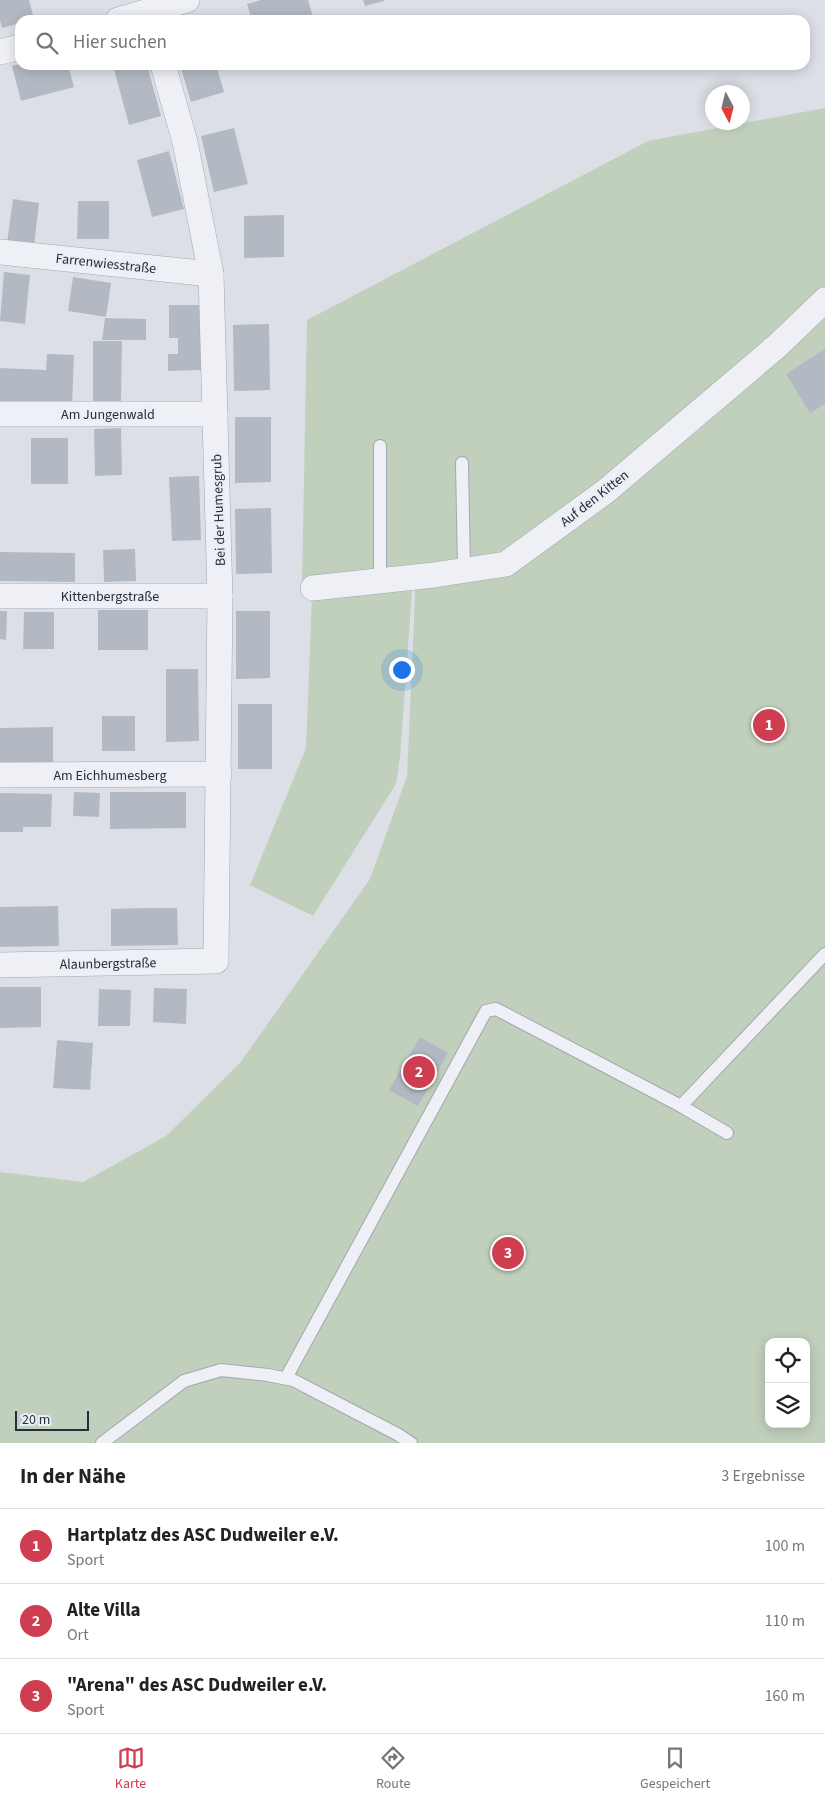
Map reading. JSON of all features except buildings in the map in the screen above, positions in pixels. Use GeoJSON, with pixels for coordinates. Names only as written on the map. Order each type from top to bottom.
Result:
{"type":"FeatureCollection","features":[{"type":"Feature","properties":{"kind":"street"},"geometry":{"type":"LineString","coordinates":[[151,15],[187,0]]}},
{"type":"Feature","properties":{"kind":"street"},"geometry":{"type":"LineString","coordinates":[[0,52],[15,48]]}},
{"type":"Feature","properties":{"kind":"street","name":"Bei der Humesgrub"},"geometry":{"type":"LineString","coordinates":[[164,70],[185,142],[211,274],[220,596],[216,961]]}},
{"type":"Feature","properties":{"kind":"street","name":"Farrenwiesstraße"},"geometry":{"type":"LineString","coordinates":[[0,252],[211,274]]}},
{"type":"Feature","properties":{"kind":"street","name":"Auf den Kitten"},"geometry":{"type":"LineString","coordinates":[[312,588],[506,564],[598,496],[777,346],[825,300]]}},
{"type":"Feature","properties":{"kind":"street","name":"Am Jungenwald"},"geometry":{"type":"LineString","coordinates":[[0,414],[215,414]]}},
{"type":"Feature","properties":{"kind":"street","name":"Kittenbergstraße"},"geometry":{"type":"LineString","coordinates":[[0,596],[220,596]]}},
{"type":"Feature","properties":{"kind":"street","name":"Am Eichhumesberg"},"geometry":{"type":"LineString","coordinates":[[0,775],[219,774]]}},
{"type":"Feature","properties":{"kind":"street","name":"Alaunbergstraße"},"geometry":{"type":"LineString","coordinates":[[0,965],[216,961]]}},
{"type":"Feature","properties":{"kind":"lane"},"geometry":{"type":"LineString","coordinates":[[380,446],[380,580]]}},
{"type":"Feature","properties":{"kind":"lane"},"geometry":{"type":"LineString","coordinates":[[462,463],[464,570]]}},
{"type":"Feature","properties":{"kind":"lane"},"geometry":{"type":"LineString","coordinates":[[681,1106],[825,954]]}},
{"type":"Feature","properties":{"kind":"lane"},"geometry":{"type":"LineString","coordinates":[[286,1378],[486,1011],[496,1009],[681,1106],[726,1133]]}},
{"type":"Feature","properties":{"kind":"lane"},"geometry":{"type":"LineString","coordinates":[[102,1443],[184,1382],[221,1370],[268,1375],[293,1380],[398,1434],[411,1443]]}},
{"type":"Feature","properties":{"kind":"green space"},"geometry":{"type":"Polygon","coordinates":[[[825,108],[825,1443],[0,1443],[0,1172],[83,1182],[166,1136],[240,1063],[370,879],[407,776],[416,574],[302,583],[307,320],[648,141],[707,130],[750,130],[750,122],[825,108]]]}},
{"type":"Feature","properties":{"kind":"green space"},"geometry":{"type":"Polygon","coordinates":[[[412,591],[400,758],[396,784],[313,916],[250,885],[306,748],[312,595],[412,591]]]}},
{"type":"Feature","properties":{"kind":"place","name":"Hartplatz des ASC Dudweiler e.V."},"geometry":{"type":"Point","coordinates":[769,725]}},
{"type":"Feature","properties":{"kind":"place","name":"Alte Villa"},"geometry":{"type":"Point","coordinates":[419,1072]}},
{"type":"Feature","properties":{"kind":"place","name":"\"Arena\" des ASC Dudweiler e.V."},"geometry":{"type":"Point","coordinates":[508,1253]}}]}
